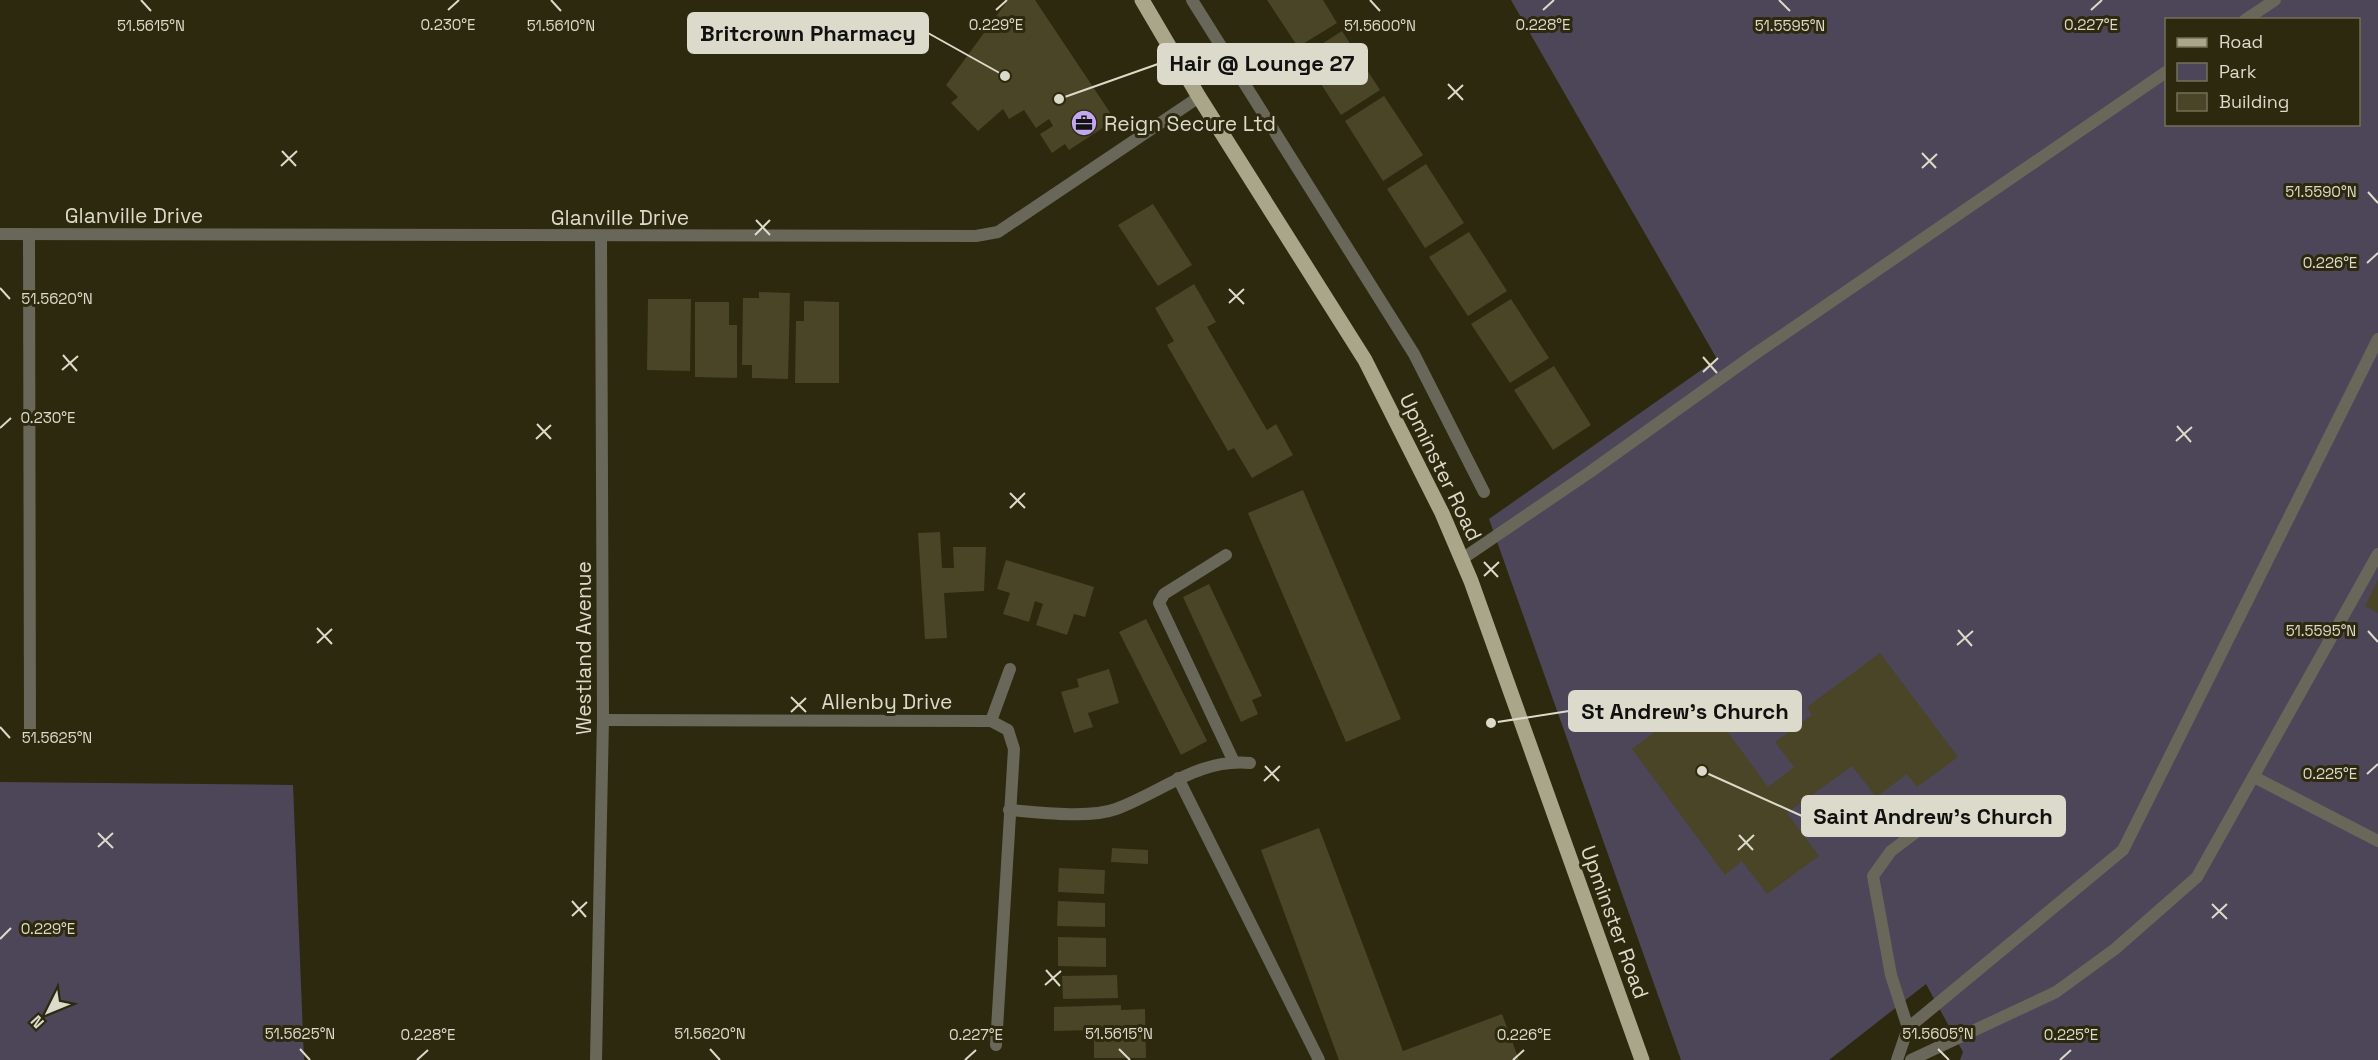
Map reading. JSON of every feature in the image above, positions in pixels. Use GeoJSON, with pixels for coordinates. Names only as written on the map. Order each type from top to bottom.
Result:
{"type":"FeatureCollection","features":[{"type":"Feature","properties":{"kind":"main road","name":"Upminster Road"},"geometry":{"type":"LineString","coordinates":[[1143,0],[1199,97],[1365,360],[1442,513],[1462,559],[1642,1060]]}},
{"type":"Feature","properties":{"kind":"street"},"geometry":{"type":"LineString","coordinates":[[1192,0],[1414,354],[1484,492]]}},
{"type":"Feature","properties":{"kind":"street"},"geometry":{"type":"LineString","coordinates":[[2248,18],[2275,0]]}},
{"type":"Feature","properties":{"kind":"street"},"geometry":{"type":"LineString","coordinates":[[1462,559],[1590,472],[1761,349],[2165,73]]}},
{"type":"Feature","properties":{"kind":"street","name":"Glanville Drive"},"geometry":{"type":"LineString","coordinates":[[0,234],[966,236],[998,232],[1199,97]]}},
{"type":"Feature","properties":{"kind":"street"},"geometry":{"type":"LineString","coordinates":[[29,234],[30,734]]}},
{"type":"Feature","properties":{"kind":"street","name":"Westland Avenue"},"geometry":{"type":"LineString","coordinates":[[596,1060],[603,720],[601,237]]}},
{"type":"Feature","properties":{"kind":"street"},"geometry":{"type":"LineString","coordinates":[[1898,1060],[1908,1028],[2123,850],[2378,339]]}},
{"type":"Feature","properties":{"kind":"street"},"geometry":{"type":"LineString","coordinates":[[1911,1060],[2056,992],[2115,949],[2197,877],[2378,554]]}},
{"type":"Feature","properties":{"kind":"street"},"geometry":{"type":"LineString","coordinates":[[1226,555],[1164,594],[1159,603],[1234,762]]}},
{"type":"Feature","properties":{"kind":"street"},"geometry":{"type":"LineString","coordinates":[[996,1046],[1014,749],[1008,730],[991,721],[1010,669]]}},
{"type":"Feature","properties":{"kind":"street","name":"Allenby Drive"},"geometry":{"type":"LineString","coordinates":[[603,720],[991,721]]}},
{"type":"Feature","properties":{"kind":"street"},"geometry":{"type":"LineString","coordinates":[[1009,810],[1062,814],[1114,810],[1205,767],[1234,762],[1250,763]]}},
{"type":"Feature","properties":{"kind":"street"},"geometry":{"type":"LineString","coordinates":[[2254,777],[2378,841]]}},
{"type":"Feature","properties":{"kind":"street"},"geometry":{"type":"LineString","coordinates":[[1178,778],[1319,1060]]}},
{"type":"Feature","properties":{"kind":"street"},"geometry":{"type":"LineString","coordinates":[[1908,1028],[1891,975],[1873,876],[1891,851],[1955,803]]}},
{"type":"Feature","properties":{"kind":"green space"},"geometry":{"type":"Polygon","coordinates":[[[1511,0],[2378,0],[2378,1060],[1960,1060],[1963,1052],[1926,984],[1829,1060],[1681,1060],[1489,519],[1717,359],[1511,0]]]}},
{"type":"Feature","properties":{"kind":"green space"},"geometry":{"type":"Polygon","coordinates":[[[0,782],[293,785],[304,1060],[0,1060],[0,782]]]}},
{"type":"Feature","properties":{"kind":"building"},"geometry":{"type":"Polygon","coordinates":[[[1008,0],[1035,0],[1115,120],[1069,150],[1065,144],[1052,153],[1040,134],[1053,126],[1049,119],[1036,128],[1024,110],[1009,119],[1003,109],[978,131],[951,103],[958,97],[946,85],[1008,0]]]}},
{"type":"Feature","properties":{"kind":"building"},"geometry":{"type":"Polygon","coordinates":[[[1267,0],[1323,0],[1337,23],[1298,47],[1267,0]]]}},
{"type":"Feature","properties":{"kind":"building"},"geometry":{"type":"Polygon","coordinates":[[[1342,31],[1380,90],[1341,115],[1303,56],[1342,31]]]}},
{"type":"Feature","properties":{"kind":"building"},"geometry":{"type":"Polygon","coordinates":[[[1384,96],[1423,155],[1383,181],[1345,121],[1384,96]]]}},
{"type":"Feature","properties":{"kind":"building"},"geometry":{"type":"Polygon","coordinates":[[[1426,164],[1464,223],[1425,248],[1387,189],[1426,164]]]}},
{"type":"Feature","properties":{"kind":"building"},"geometry":{"type":"Polygon","coordinates":[[[1153,204],[1192,265],[1158,286],[1118,225],[1153,204]]]}},
{"type":"Feature","properties":{"kind":"building"},"geometry":{"type":"Polygon","coordinates":[[[1469,232],[1507,291],[1468,316],[1429,257],[1469,232]]]}},
{"type":"Feature","properties":{"kind":"building"},"geometry":{"type":"Polygon","coordinates":[[[1194,284],[1216,322],[1207,327],[1267,430],[1276,424],[1293,455],[1252,478],[1234,448],[1228,451],[1167,345],[1174,341],[1155,308],[1194,284]]]}},
{"type":"Feature","properties":{"kind":"building"},"geometry":{"type":"Polygon","coordinates":[[[759,292],[790,293],[788,379],[752,378],[752,365],[742,365],[743,298],[759,298],[759,292]]]}},
{"type":"Feature","properties":{"kind":"building"},"geometry":{"type":"Polygon","coordinates":[[[648,299],[691,299],[690,371],[647,370],[648,299]]]}},
{"type":"Feature","properties":{"kind":"building"},"geometry":{"type":"Polygon","coordinates":[[[1511,299],[1549,358],[1510,383],[1471,324],[1511,299]]]}},
{"type":"Feature","properties":{"kind":"building"},"geometry":{"type":"Polygon","coordinates":[[[804,301],[839,302],[839,383],[795,383],[796,321],[804,321],[804,301]]]}},
{"type":"Feature","properties":{"kind":"building"},"geometry":{"type":"Polygon","coordinates":[[[695,302],[729,302],[729,325],[737,325],[737,378],[695,377],[695,302]]]}},
{"type":"Feature","properties":{"kind":"building"},"geometry":{"type":"Polygon","coordinates":[[[1554,366],[1591,425],[1553,450],[1514,390],[1554,366]]]}},
{"type":"Feature","properties":{"kind":"building"},"geometry":{"type":"Polygon","coordinates":[[[1303,490],[1401,719],[1346,742],[1248,513],[1303,490]]]}},
{"type":"Feature","properties":{"kind":"building"},"geometry":{"type":"Polygon","coordinates":[[[940,532],[942,568],[954,568],[953,547],[986,547],[984,591],[944,593],[947,638],[925,639],[918,533],[940,532]]]}},
{"type":"Feature","properties":{"kind":"building"},"geometry":{"type":"Polygon","coordinates":[[[1006,560],[1094,587],[1085,617],[1074,614],[1067,635],[1036,625],[1043,604],[1035,601],[1029,622],[1003,614],[1010,593],[997,589],[1006,560]]]}},
{"type":"Feature","properties":{"kind":"building"},"geometry":{"type":"Polygon","coordinates":[[[2378,580],[2378,613],[2365,606],[2378,580]]]}},
{"type":"Feature","properties":{"kind":"building"},"geometry":{"type":"Polygon","coordinates":[[[1209,584],[1262,696],[1252,700],[1258,714],[1241,722],[1183,597],[1209,584]]]}},
{"type":"Feature","properties":{"kind":"building"},"geometry":{"type":"Polygon","coordinates":[[[1146,619],[1207,741],[1181,755],[1119,632],[1146,619]]]}},
{"type":"Feature","properties":{"kind":"building"},"geometry":{"type":"Polygon","coordinates":[[[1880,653],[1958,757],[1917,787],[1907,774],[1876,797],[1852,766],[1787,813],[1819,856],[1767,894],[1742,861],[1725,875],[1632,749],[1702,697],[1768,787],[1794,767],[1775,742],[1812,715],[1807,707],[1880,653]]]}},
{"type":"Feature","properties":{"kind":"building"},"geometry":{"type":"Polygon","coordinates":[[[1109,669],[1119,703],[1088,713],[1093,727],[1074,733],[1061,692],[1079,687],[1077,679],[1109,669]]]}},
{"type":"Feature","properties":{"kind":"building"},"geometry":{"type":"Polygon","coordinates":[[[1319,828],[1403,1051],[1502,1014],[1519,1060],[1339,1060],[1261,850],[1319,828]]]}},
{"type":"Feature","properties":{"kind":"building"},"geometry":{"type":"Polygon","coordinates":[[[1112,848],[1148,850],[1148,864],[1111,862],[1112,848]]]}},
{"type":"Feature","properties":{"kind":"building"},"geometry":{"type":"Polygon","coordinates":[[[1059,868],[1105,870],[1104,894],[1058,892],[1059,868]]]}},
{"type":"Feature","properties":{"kind":"building"},"geometry":{"type":"Polygon","coordinates":[[[1058,901],[1105,903],[1105,927],[1057,926],[1058,901]]]}},
{"type":"Feature","properties":{"kind":"building"},"geometry":{"type":"Polygon","coordinates":[[[1058,937],[1106,938],[1106,967],[1058,966],[1058,937]]]}},
{"type":"Feature","properties":{"kind":"building"},"geometry":{"type":"Polygon","coordinates":[[[1117,975],[1118,998],[1063,999],[1062,976],[1117,975]]]}},
{"type":"Feature","properties":{"kind":"building"},"geometry":{"type":"Polygon","coordinates":[[[1121,1005],[1121,1010],[1145,1009],[1146,1058],[1094,1058],[1094,1030],[1054,1031],[1054,1007],[1121,1005]]]}},
{"type":"Feature","properties":{"kind":"place","name":"Britcrown Pharmacy"},"geometry":{"type":"Point","coordinates":[1005,76]}},
{"type":"Feature","properties":{"kind":"place","name":"Hair @ Lounge 27"},"geometry":{"type":"Point","coordinates":[1059,99]}},
{"type":"Feature","properties":{"kind":"place","name":"Reign Secure Ltd"},"geometry":{"type":"Point","coordinates":[1084,123]}},
{"type":"Feature","properties":{"kind":"place","name":"St Andrew's Church"},"geometry":{"type":"Point","coordinates":[1491,723]}},
{"type":"Feature","properties":{"kind":"place","name":"Saint Andrew's Church"},"geometry":{"type":"Point","coordinates":[1702,771]}}]}
